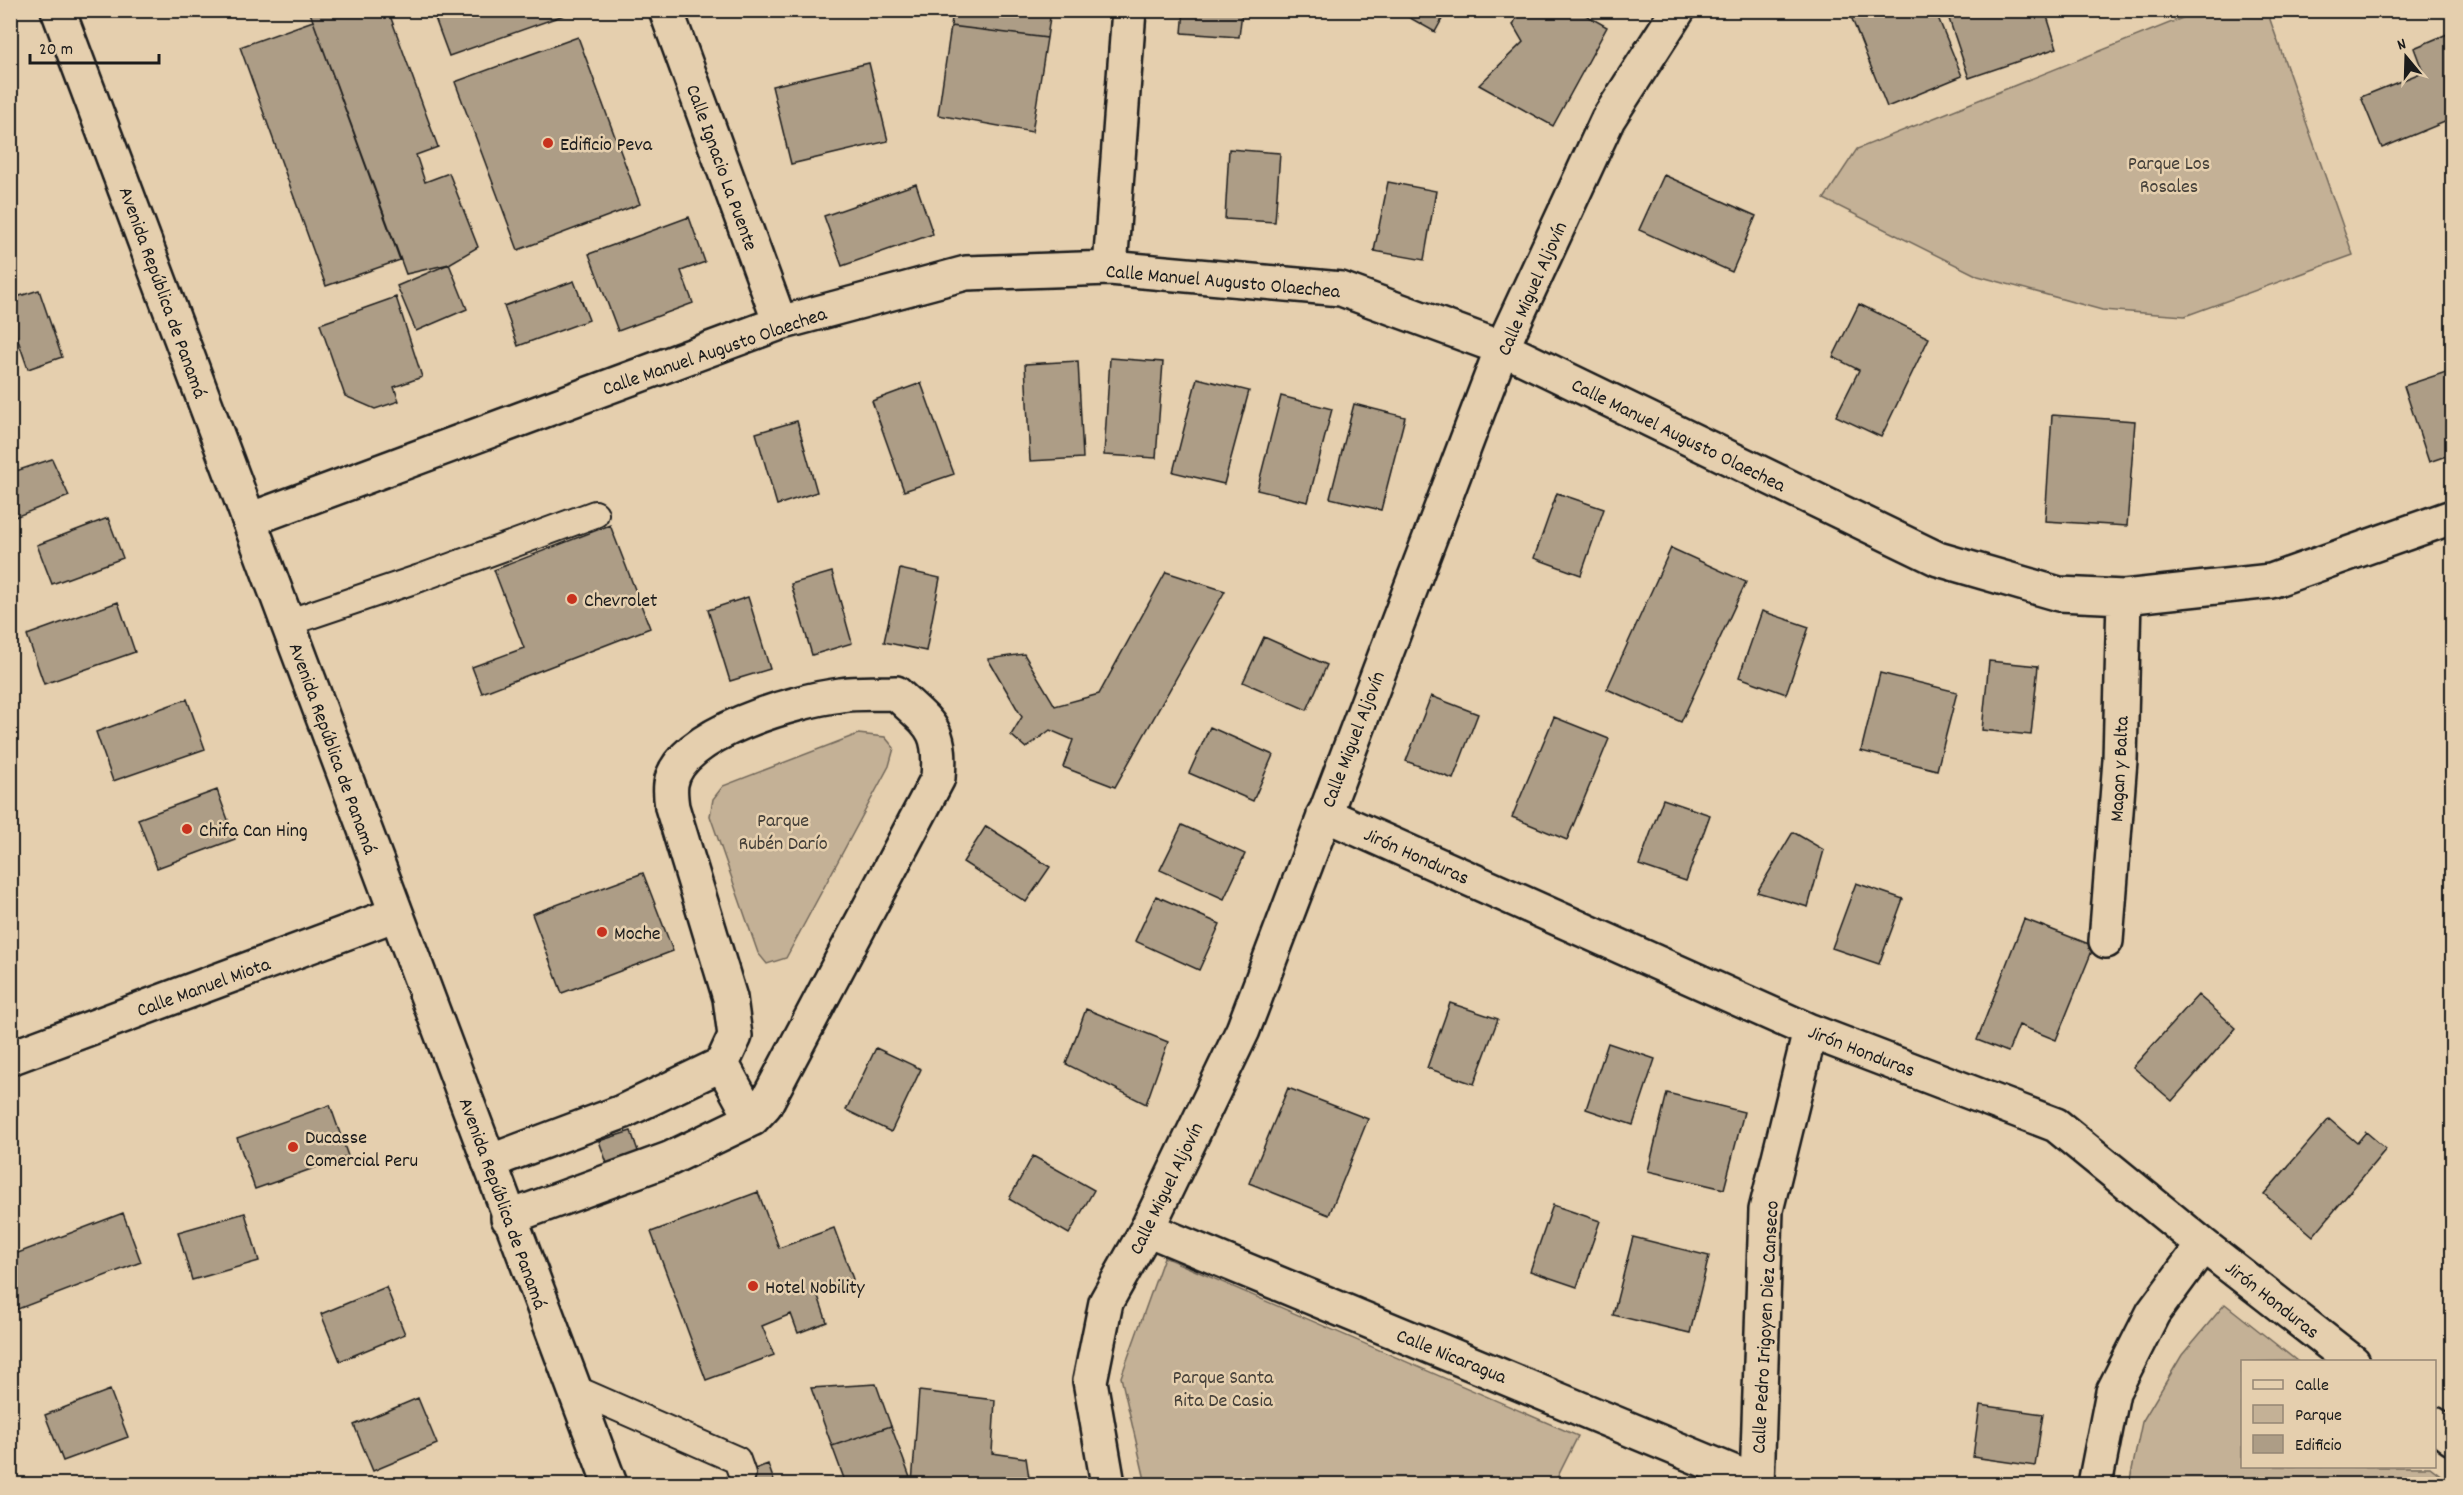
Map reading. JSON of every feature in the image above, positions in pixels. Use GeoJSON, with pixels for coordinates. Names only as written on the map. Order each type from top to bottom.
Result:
{"type":"FeatureCollection","features":[{"type":"Feature","properties":{"kind":"street","name":"Avenida República de Panamá"},"geometry":{"type":"LineString","coordinates":[[58,10],[508,1218],[610,1485]]}},
{"type":"Feature","properties":{"kind":"street","name":"Calle Ignacio La Puente"},"geometry":{"type":"LineString","coordinates":[[666,10],[780,323]]}},
{"type":"Feature","properties":{"kind":"street"},"geometry":{"type":"LineString","coordinates":[[1110,267],[1129,10]]}},
{"type":"Feature","properties":{"kind":"street","name":"Calle Miguel Aljovín"},"geometry":{"type":"LineString","coordinates":[[1108,1485],[1090,1381],[1106,1302],[1147,1229],[1243,1029],[1502,348],[1608,119],[1678,10]]}},
{"type":"Feature","properties":{"kind":"street","name":"Calle Manuel Augusto Olaechea"},"geometry":{"type":"LineString","coordinates":[[249,520],[780,323],[966,273],[1110,267],[1341,289],[1502,348],[1938,559],[2059,594],[2124,597],[2271,581],[2452,517]]}},
{"type":"Feature","properties":{"kind":"street","name":"Magan y Balta"},"geometry":{"type":"LineString","coordinates":[[2106,941],[2120,760],[2124,597]]}},
{"type":"Feature","properties":{"kind":"street"},"geometry":{"type":"LineString","coordinates":[[489,1162],[622,1112],[722,1064],[735,1036],[730,998],[672,807],[671,783],[681,762],[721,731],[788,705],[842,694],[896,693],[934,729],[940,754],[938,778],[765,1105],[752,1119],[669,1159],[508,1218]]}},
{"type":"Feature","properties":{"kind":"street","name":"Jirón Honduras"},"geometry":{"type":"LineString","coordinates":[[1323,814],[1810,1030],[2056,1125],[2203,1245],[2350,1360]]}},
{"type":"Feature","properties":{"kind":"street","name":"Calle Manuel Miota"},"geometry":{"type":"LineString","coordinates":[[10,1058],[396,914]]}},
{"type":"Feature","properties":{"kind":"street","name":"Calle Pedro Irigoyen Diez Canseco"},"geometry":{"type":"LineString","coordinates":[[1757,1483],[1766,1210],[1810,1030]]}},
{"type":"Feature","properties":{"kind":"street"},"geometry":{"type":"LineString","coordinates":[[722,1064],[752,1119]]}},
{"type":"Feature","properties":{"kind":"street","name":"Calle Nicaragua"},"geometry":{"type":"LineString","coordinates":[[1147,1229],[1757,1483]]}},
{"type":"Feature","properties":{"kind":"street"},"geometry":{"type":"LineString","coordinates":[[2095,1485],[2113,1392],[2153,1313],[2203,1245]]}},
{"type":"Feature","properties":{"kind":"street"},"geometry":{"type":"LineString","coordinates":[[2436,1426],[2452,1438]]}},
{"type":"Feature","properties":{"kind":"lane"},"geometry":{"type":"LineString","coordinates":[[287,623],[420,578],[595,514]]}},
{"type":"Feature","properties":{"kind":"lane"},"geometry":{"type":"LineString","coordinates":[[575,1389],[737,1460],[742,1474]]}},
{"type":"Feature","properties":{"kind":"green space","name":"Parque Los Rosales"},"geometry":{"type":"Polygon","coordinates":[[[2202,10],[2267,11],[2353,255],[2185,316],[2102,310],[1978,276],[1824,199],[1857,149],[2202,10]]]}},
{"type":"Feature","properties":{"kind":"green space","name":"Parque Rubén Darío"},"geometry":{"type":"Polygon","coordinates":[[[858,734],[885,737],[894,748],[889,766],[786,958],[767,964],[758,953],[710,816],[713,799],[723,786],[858,734]]]}},
{"type":"Feature","properties":{"kind":"green space","name":"Parque Santa Rita De Casia"},"geometry":{"type":"Polygon","coordinates":[[[1164,1257],[1578,1436],[1554,1484],[1146,1484],[1121,1377],[1164,1257]]]}},
{"type":"Feature","properties":{"kind":"green space"},"geometry":{"type":"Polygon","coordinates":[[[2225,1304],[2296,1360],[2241,1360],[2241,1468],[2431,1468],[2452,1484],[2129,1484],[2142,1422],[2182,1355],[2225,1304]]]}},
{"type":"Feature","properties":{"kind":"building"},"geometry":{"type":"Polygon","coordinates":[[[309,10],[388,10],[438,147],[416,155],[425,182],[449,173],[478,247],[449,264],[406,274],[309,10]]]}},
{"type":"Feature","properties":{"kind":"building"},"geometry":{"type":"Polygon","coordinates":[[[432,10],[578,10],[449,56],[432,10]]]}},
{"type":"Feature","properties":{"kind":"building"},"geometry":{"type":"Polygon","coordinates":[[[953,10],[1051,10],[1047,38],[951,26],[953,10]]]}},
{"type":"Feature","properties":{"kind":"building"},"geometry":{"type":"Polygon","coordinates":[[[1184,10],[1266,10],[1266,14],[1242,12],[1239,37],[1182,33],[1184,10]]]}},
{"type":"Feature","properties":{"kind":"building"},"geometry":{"type":"Polygon","coordinates":[[[1396,10],[1447,10],[1435,32],[1396,10]]]}},
{"type":"Feature","properties":{"kind":"building"},"geometry":{"type":"Polygon","coordinates":[[[1520,10],[1577,10],[1607,27],[1553,126],[1479,85],[1523,42],[1513,25],[1520,10]]]}},
{"type":"Feature","properties":{"kind":"building"},"geometry":{"type":"Polygon","coordinates":[[[1860,10],[1935,10],[1962,76],[1887,107],[1850,14],[1860,10]]]}},
{"type":"Feature","properties":{"kind":"building"},"geometry":{"type":"Polygon","coordinates":[[[1946,10],[2045,10],[2057,48],[1969,78],[1946,10]]]}},
{"type":"Feature","properties":{"kind":"building"},"geometry":{"type":"Polygon","coordinates":[[[313,21],[400,260],[326,286],[240,47],[313,21]]]}},
{"type":"Feature","properties":{"kind":"building"},"geometry":{"type":"Polygon","coordinates":[[[951,26],[1047,38],[1032,132],[938,115],[951,26]]]}},
{"type":"Feature","properties":{"kind":"building"},"geometry":{"type":"Polygon","coordinates":[[[2452,32],[2452,119],[2382,148],[2361,97],[2423,72],[2414,48],[2452,32]]]}},
{"type":"Feature","properties":{"kind":"building","name":"Edificio Peva"},"geometry":{"type":"Polygon","coordinates":[[[578,37],[640,204],[518,250],[455,82],[578,37]]]}},
{"type":"Feature","properties":{"kind":"building"},"geometry":{"type":"Polygon","coordinates":[[[869,63],[888,141],[791,164],[772,86],[869,63]]]}},
{"type":"Feature","properties":{"kind":"building"},"geometry":{"type":"Polygon","coordinates":[[[1229,149],[1280,153],[1275,222],[1225,219],[1229,149]]]}},
{"type":"Feature","properties":{"kind":"building"},"geometry":{"type":"Polygon","coordinates":[[[1664,175],[1756,216],[1732,272],[1639,230],[1664,175]]]}},
{"type":"Feature","properties":{"kind":"building"},"geometry":{"type":"Polygon","coordinates":[[[1388,182],[1436,191],[1424,260],[1374,251],[1388,182]]]}},
{"type":"Feature","properties":{"kind":"building"},"geometry":{"type":"Polygon","coordinates":[[[916,184],[933,234],[842,266],[824,216],[916,184]]]}},
{"type":"Feature","properties":{"kind":"building"},"geometry":{"type":"Polygon","coordinates":[[[689,217],[705,262],[681,271],[693,303],[618,331],[589,254],[689,217]]]}},
{"type":"Feature","properties":{"kind":"building"},"geometry":{"type":"Polygon","coordinates":[[[449,264],[467,309],[416,331],[397,286],[449,264]]]}},
{"type":"Feature","properties":{"kind":"building"},"geometry":{"type":"Polygon","coordinates":[[[574,281],[589,320],[518,346],[504,306],[574,281]]]}},
{"type":"Feature","properties":{"kind":"building"},"geometry":{"type":"Polygon","coordinates":[[[39,290],[62,357],[28,369],[10,317],[10,299],[39,290]]]}},
{"type":"Feature","properties":{"kind":"building"},"geometry":{"type":"Polygon","coordinates":[[[396,297],[422,377],[394,387],[399,401],[375,409],[345,396],[320,324],[396,297]]]}},
{"type":"Feature","properties":{"kind":"building"},"geometry":{"type":"Polygon","coordinates":[[[1859,304],[1929,338],[1881,437],[1836,416],[1859,370],[1833,357],[1859,304]]]}},
{"type":"Feature","properties":{"kind":"building"},"geometry":{"type":"Polygon","coordinates":[[[1110,358],[1163,362],[1156,458],[1104,455],[1110,358]]]}},
{"type":"Feature","properties":{"kind":"building"},"geometry":{"type":"Polygon","coordinates":[[[1078,361],[1083,458],[1030,461],[1025,364],[1078,361]]]}},
{"type":"Feature","properties":{"kind":"building"},"geometry":{"type":"Polygon","coordinates":[[[2452,370],[2452,454],[2429,462],[2404,386],[2452,370]]]}},
{"type":"Feature","properties":{"kind":"building"},"geometry":{"type":"Polygon","coordinates":[[[1197,378],[1249,391],[1224,484],[1173,472],[1197,378]]]}},
{"type":"Feature","properties":{"kind":"building"},"geometry":{"type":"Polygon","coordinates":[[[921,383],[954,474],[904,491],[872,401],[921,383]]]}},
{"type":"Feature","properties":{"kind":"building"},"geometry":{"type":"Polygon","coordinates":[[[1281,396],[1332,409],[1308,502],[1257,490],[1281,396]]]}},
{"type":"Feature","properties":{"kind":"building"},"geometry":{"type":"Polygon","coordinates":[[[1354,404],[1405,417],[1381,510],[1330,498],[1354,404]]]}},
{"type":"Feature","properties":{"kind":"building"},"geometry":{"type":"Polygon","coordinates":[[[2052,415],[2135,421],[2127,526],[2045,521],[2052,415]]]}},
{"type":"Feature","properties":{"kind":"building"},"geometry":{"type":"Polygon","coordinates":[[[797,421],[817,492],[777,505],[756,433],[797,421]]]}},
{"type":"Feature","properties":{"kind":"building"},"geometry":{"type":"Polygon","coordinates":[[[52,459],[69,496],[10,519],[10,473],[52,459]]]}},
{"type":"Feature","properties":{"kind":"building"},"geometry":{"type":"Polygon","coordinates":[[[1557,493],[1604,509],[1581,575],[1534,558],[1557,493]]]}},
{"type":"Feature","properties":{"kind":"building"},"geometry":{"type":"Polygon","coordinates":[[[108,518],[123,558],[52,584],[37,545],[108,518]]]}},
{"type":"Feature","properties":{"kind":"building","name":"Chevrolet"},"geometry":{"type":"Polygon","coordinates":[[[610,525],[650,628],[482,693],[472,667],[524,648],[494,570],[610,525]]]}},
{"type":"Feature","properties":{"kind":"building"},"geometry":{"type":"Polygon","coordinates":[[[1671,548],[1746,582],[1681,722],[1607,689],[1671,548]]]}},
{"type":"Feature","properties":{"kind":"building"},"geometry":{"type":"Polygon","coordinates":[[[900,569],[940,578],[926,651],[884,642],[900,569]]]}},
{"type":"Feature","properties":{"kind":"building"},"geometry":{"type":"Polygon","coordinates":[[[832,572],[852,643],[812,655],[791,584],[832,572]]]}},
{"type":"Feature","properties":{"kind":"building"},"geometry":{"type":"Polygon","coordinates":[[[1166,572],[1225,591],[1115,787],[1063,767],[1073,740],[1050,730],[1026,748],[1011,735],[1022,717],[988,659],[1024,654],[1055,706],[1099,694],[1166,572]]]}},
{"type":"Feature","properties":{"kind":"building"},"geometry":{"type":"Polygon","coordinates":[[[748,597],[770,669],[730,681],[708,610],[748,597]]]}},
{"type":"Feature","properties":{"kind":"building"},"geometry":{"type":"Polygon","coordinates":[[[118,602],[135,652],[44,684],[27,635],[118,602]]]}},
{"type":"Feature","properties":{"kind":"building"},"geometry":{"type":"Polygon","coordinates":[[[1762,611],[1809,627],[1786,694],[1739,677],[1762,611]]]}},
{"type":"Feature","properties":{"kind":"building"},"geometry":{"type":"Polygon","coordinates":[[[1264,637],[1327,665],[1307,710],[1243,682],[1264,637]]]}},
{"type":"Feature","properties":{"kind":"building"},"geometry":{"type":"Polygon","coordinates":[[[1989,661],[2038,666],[2031,735],[1982,730],[1989,661]]]}},
{"type":"Feature","properties":{"kind":"building"},"geometry":{"type":"Polygon","coordinates":[[[1880,673],[1957,692],[1937,770],[1861,751],[1880,673]]]}},
{"type":"Feature","properties":{"kind":"building"},"geometry":{"type":"Polygon","coordinates":[[[1431,696],[1478,714],[1453,779],[1406,761],[1431,696]]]}},
{"type":"Feature","properties":{"kind":"building"},"geometry":{"type":"Polygon","coordinates":[[[187,699],[205,749],[113,781],[96,732],[187,699]]]}},
{"type":"Feature","properties":{"kind":"building"},"geometry":{"type":"Polygon","coordinates":[[[1554,717],[1609,739],[1567,840],[1512,817],[1554,717]]]}},
{"type":"Feature","properties":{"kind":"building"},"geometry":{"type":"Polygon","coordinates":[[[1210,727],[1273,755],[1253,801],[1189,773],[1210,727]]]}},
{"type":"Feature","properties":{"kind":"building","name":"Chifa Can Hing"},"geometry":{"type":"Polygon","coordinates":[[[217,790],[235,839],[157,868],[138,819],[217,790]]]}},
{"type":"Feature","properties":{"kind":"building"},"geometry":{"type":"Polygon","coordinates":[[[1663,799],[1710,815],[1686,881],[1639,865],[1663,799]]]}},
{"type":"Feature","properties":{"kind":"building"},"geometry":{"type":"Polygon","coordinates":[[[1182,825],[1245,854],[1224,899],[1160,870],[1182,825]]]}},
{"type":"Feature","properties":{"kind":"building"},"geometry":{"type":"Polygon","coordinates":[[[986,826],[1050,867],[1026,902],[963,862],[986,826]]]}},
{"type":"Feature","properties":{"kind":"building"},"geometry":{"type":"Polygon","coordinates":[[[1793,832],[1824,850],[1808,907],[1757,892],[1793,832]]]}},
{"type":"Feature","properties":{"kind":"building","name":"Moche"},"geometry":{"type":"Polygon","coordinates":[[[643,873],[673,951],[562,993],[532,914],[643,873]]]}},
{"type":"Feature","properties":{"kind":"building"},"geometry":{"type":"Polygon","coordinates":[[[1856,883],[1903,899],[1879,964],[1832,948],[1856,883]]]}},
{"type":"Feature","properties":{"kind":"building"},"geometry":{"type":"Polygon","coordinates":[[[1156,896],[1220,924],[1199,970],[1135,941],[1156,896]]]}},
{"type":"Feature","properties":{"kind":"building"},"geometry":{"type":"Polygon","coordinates":[[[2024,919],[2094,946],[2056,1040],[2019,1025],[2008,1052],[1977,1040],[2024,919]]]}},
{"type":"Feature","properties":{"kind":"building"},"geometry":{"type":"Polygon","coordinates":[[[2198,995],[2236,1028],[2172,1101],[2133,1067],[2198,995]]]}},
{"type":"Feature","properties":{"kind":"building"},"geometry":{"type":"Polygon","coordinates":[[[1450,1003],[1498,1019],[1474,1084],[1427,1068],[1450,1003]]]}},
{"type":"Feature","properties":{"kind":"building"},"geometry":{"type":"Polygon","coordinates":[[[1086,1009],[1168,1042],[1146,1104],[1066,1064],[1086,1009]]]}},
{"type":"Feature","properties":{"kind":"building"},"geometry":{"type":"Polygon","coordinates":[[[1608,1043],[1655,1059],[1633,1125],[1586,1109],[1608,1043]]]}},
{"type":"Feature","properties":{"kind":"building"},"geometry":{"type":"Polygon","coordinates":[[[876,1048],[921,1069],[891,1132],[846,1110],[876,1048]]]}},
{"type":"Feature","properties":{"kind":"building"},"geometry":{"type":"Polygon","coordinates":[[[1288,1088],[1368,1119],[1329,1215],[1249,1183],[1288,1088]]]}},
{"type":"Feature","properties":{"kind":"building"},"geometry":{"type":"Polygon","coordinates":[[[1667,1093],[1744,1112],[1724,1189],[1648,1171],[1667,1093]]]}},
{"type":"Feature","properties":{"kind":"building","name":"Ducasse Comercial Peru"},"geometry":{"type":"Polygon","coordinates":[[[330,1105],[348,1156],[255,1189],[237,1138],[330,1105]]]}},
{"type":"Feature","properties":{"kind":"building"},"geometry":{"type":"Polygon","coordinates":[[[2329,1119],[2357,1143],[2366,1132],[2386,1149],[2313,1236],[2264,1194],[2329,1119]]]}},
{"type":"Feature","properties":{"kind":"building"},"geometry":{"type":"Polygon","coordinates":[[[631,1131],[639,1154],[608,1166],[599,1141],[631,1131]]]}},
{"type":"Feature","properties":{"kind":"building"},"geometry":{"type":"Polygon","coordinates":[[[1033,1156],[1094,1190],[1069,1234],[1009,1199],[1033,1156]]]}},
{"type":"Feature","properties":{"kind":"building","name":"Hotel Nobility"},"geometry":{"type":"Polygon","coordinates":[[[758,1192],[779,1248],[834,1228],[853,1279],[817,1293],[827,1322],[798,1333],[791,1314],[762,1326],[774,1355],[706,1380],[651,1232],[758,1192]]]}},
{"type":"Feature","properties":{"kind":"building"},"geometry":{"type":"Polygon","coordinates":[[[1553,1205],[1600,1221],[1577,1287],[1530,1271],[1553,1205]]]}},
{"type":"Feature","properties":{"kind":"building"},"geometry":{"type":"Polygon","coordinates":[[[123,1213],[141,1262],[10,1312],[10,1256],[123,1213]]]}},
{"type":"Feature","properties":{"kind":"building"},"geometry":{"type":"Polygon","coordinates":[[[245,1213],[259,1261],[192,1280],[178,1232],[245,1213]]]}},
{"type":"Feature","properties":{"kind":"building"},"geometry":{"type":"Polygon","coordinates":[[[1633,1237],[1709,1256],[1690,1333],[1613,1315],[1633,1237]]]}},
{"type":"Feature","properties":{"kind":"building"},"geometry":{"type":"Polygon","coordinates":[[[386,1287],[405,1334],[340,1361],[321,1314],[386,1287]]]}},
{"type":"Feature","properties":{"kind":"building"},"geometry":{"type":"Polygon","coordinates":[[[876,1384],[891,1426],[832,1446],[811,1388],[876,1384]]]}},
{"type":"Feature","properties":{"kind":"building"},"geometry":{"type":"Polygon","coordinates":[[[110,1390],[128,1437],[63,1461],[45,1415],[110,1390]]]}},
{"type":"Feature","properties":{"kind":"building"},"geometry":{"type":"Polygon","coordinates":[[[919,1391],[995,1400],[992,1453],[1026,1458],[1030,1484],[912,1484],[919,1391]]]}},
{"type":"Feature","properties":{"kind":"building"},"geometry":{"type":"Polygon","coordinates":[[[418,1398],[437,1444],[373,1471],[354,1425],[418,1398]]]}},
{"type":"Feature","properties":{"kind":"building"},"geometry":{"type":"Polygon","coordinates":[[[1980,1405],[2043,1414],[2035,1466],[1973,1457],[1980,1405]]]}},
{"type":"Feature","properties":{"kind":"building"},"geometry":{"type":"Polygon","coordinates":[[[891,1426],[912,1483],[846,1484],[832,1446],[891,1426]]]}},
{"type":"Feature","properties":{"kind":"building"},"geometry":{"type":"Polygon","coordinates":[[[768,1464],[775,1484],[724,1484],[722,1481],[768,1464]]]}},
{"type":"Feature","properties":{"kind":"place","name":"Edificio Peva"},"geometry":{"type":"Point","coordinates":[548,143]}},
{"type":"Feature","properties":{"kind":"place","name":"Chevrolet"},"geometry":{"type":"Point","coordinates":[572,599]}},
{"type":"Feature","properties":{"kind":"place","name":"Chifa Can Hing"},"geometry":{"type":"Point","coordinates":[187,829]}},
{"type":"Feature","properties":{"kind":"place","name":"Moche"},"geometry":{"type":"Point","coordinates":[602,932]}},
{"type":"Feature","properties":{"kind":"place","name":"Ducasse Comercial Peru"},"geometry":{"type":"Point","coordinates":[293,1147]}},
{"type":"Feature","properties":{"kind":"place","name":"Hotel Nobility"},"geometry":{"type":"Point","coordinates":[753,1286]}}]}
